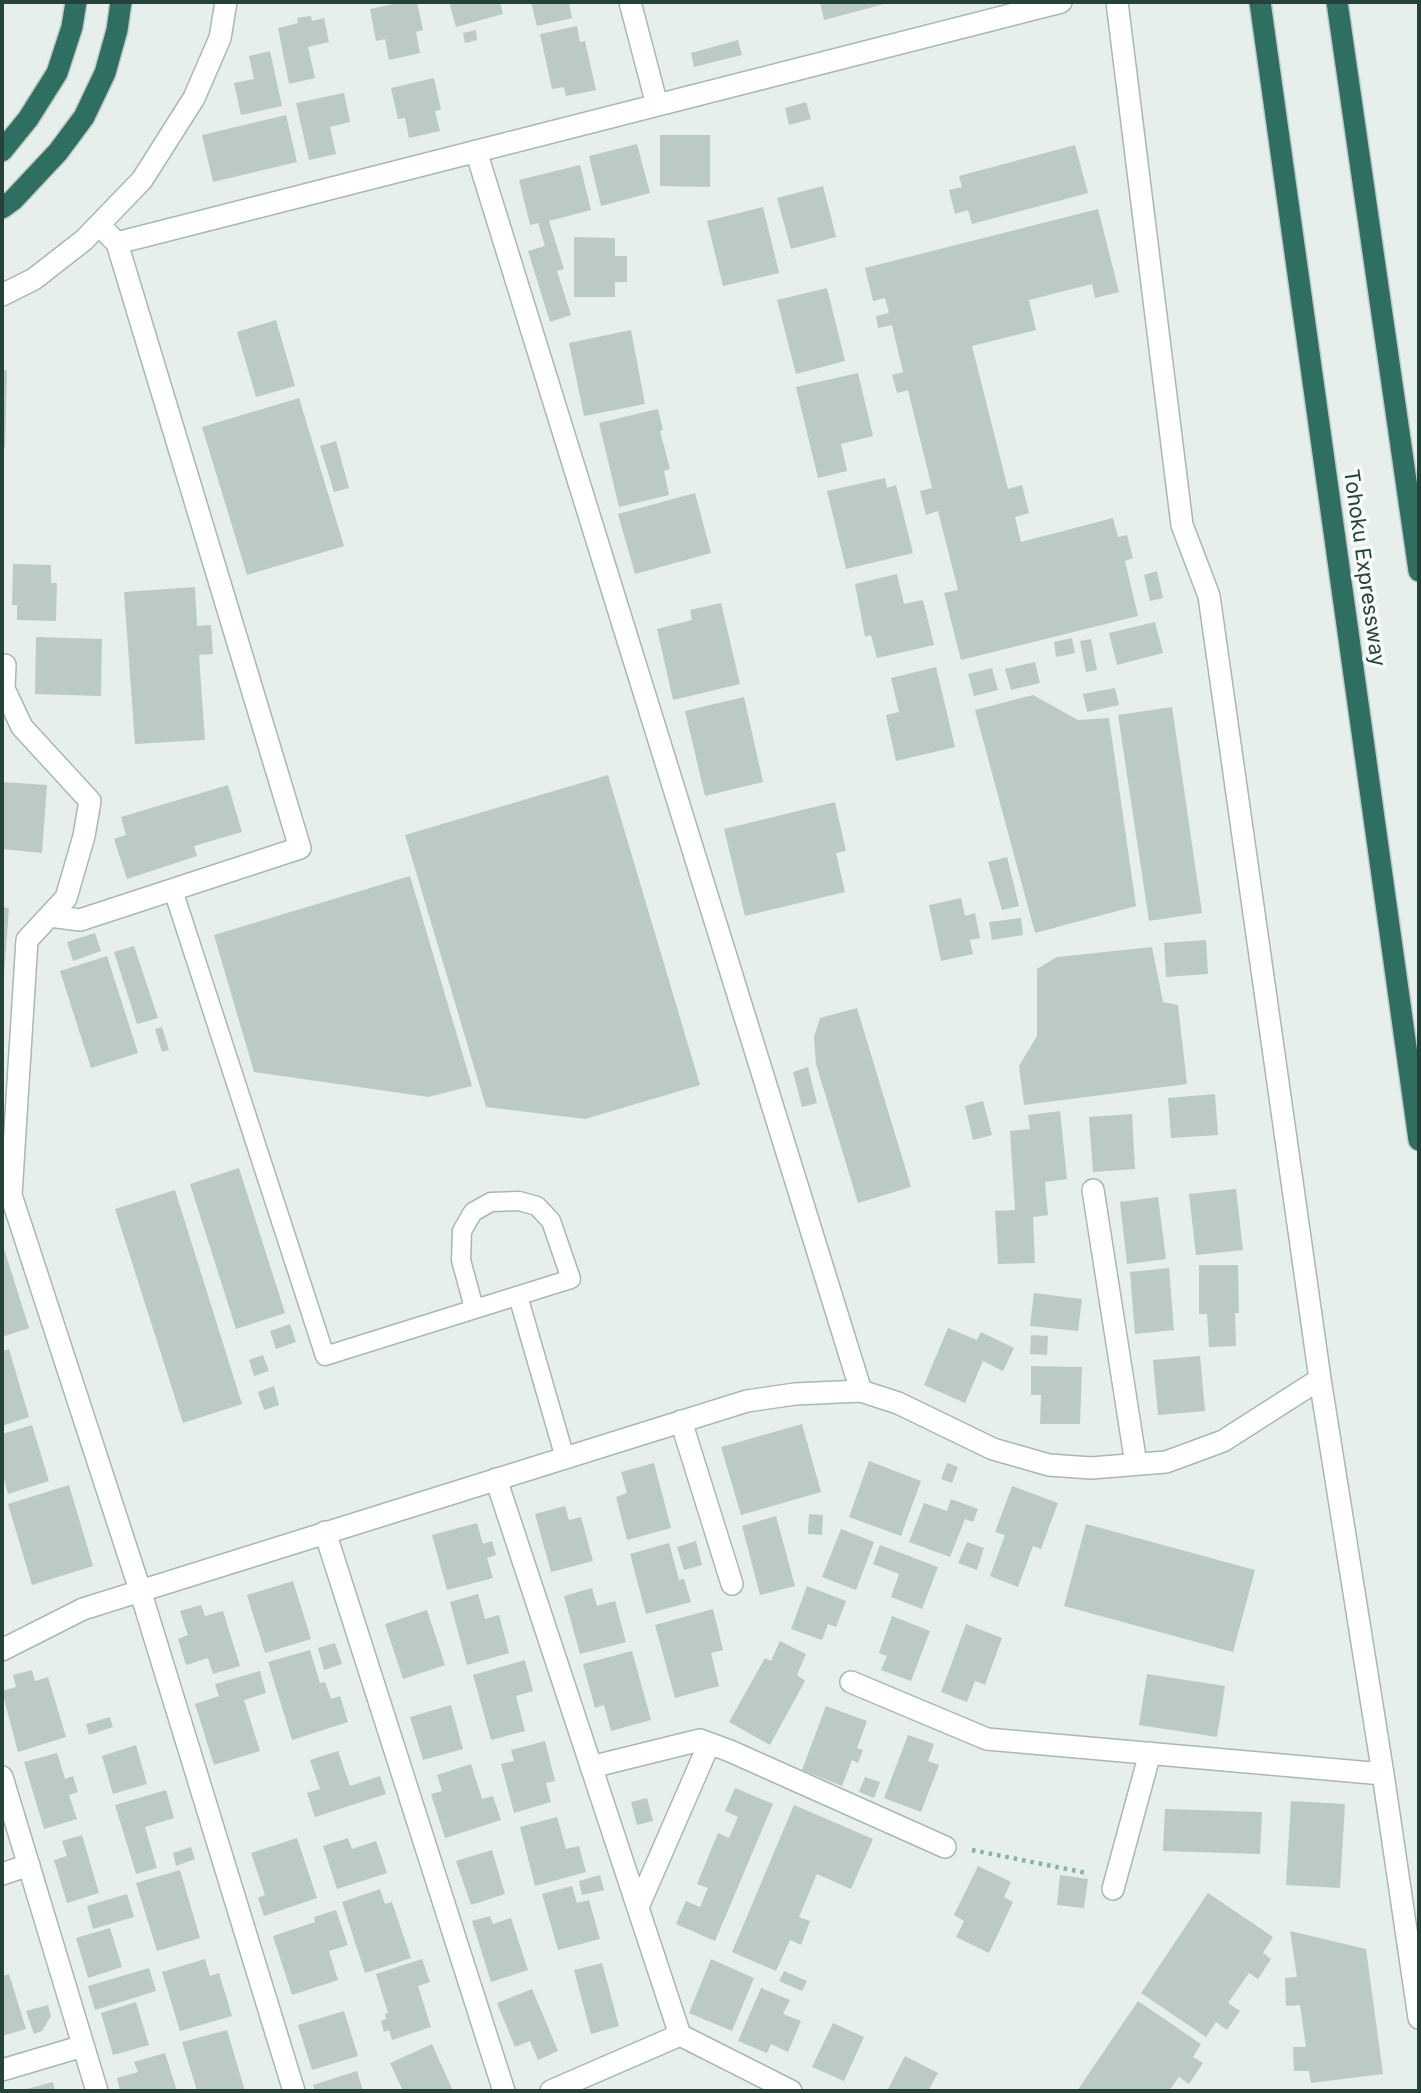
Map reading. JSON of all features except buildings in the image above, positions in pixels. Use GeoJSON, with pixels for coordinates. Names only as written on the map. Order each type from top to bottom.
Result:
{"type":"FeatureCollection","features":[{"type":"Feature","properties":{"kind":"highway"},"geometry":{"type":"LineString","coordinates":[[2,151],[28,119],[57,73],[72,27],[76,2]]}},
{"type":"Feature","properties":{"kind":"highway"},"geometry":{"type":"LineString","coordinates":[[2,208],[13,200],[58,152],[84,117],[104,73],[117,30],[121,2]]}},
{"type":"Feature","properties":{"kind":"highway"},"geometry":{"type":"LineString","coordinates":[[1337,2],[1419,570]]}},
{"type":"Feature","properties":{"kind":"highway","name":"Tohoku Expressway"},"geometry":{"type":"LineString","coordinates":[[1260,9],[1419,1140]]}},
{"type":"Feature","properties":{"kind":"street"},"geometry":{"type":"LineString","coordinates":[[2,295],[34,279],[84,240],[142,180],[194,97],[220,38],[226,2]]}},
{"type":"Feature","properties":{"kind":"street"},"geometry":{"type":"LineString","coordinates":[[630,2],[657,105]]}},
{"type":"Feature","properties":{"kind":"street"},"geometry":{"type":"LineString","coordinates":[[117,243],[1061,2]]}},
{"type":"Feature","properties":{"kind":"street"},"geometry":{"type":"LineString","coordinates":[[1117,2],[1182,524],[1209,596],[1320,1379],[1419,2018]]}},
{"type":"Feature","properties":{"kind":"street"},"geometry":{"type":"LineString","coordinates":[[476,151],[861,1391]]}},
{"type":"Feature","properties":{"kind":"street"},"geometry":{"type":"LineString","coordinates":[[50,916],[80,920],[300,848],[117,243],[99,225]]}},
{"type":"Feature","properties":{"kind":"street"},"geometry":{"type":"LineString","coordinates":[[2,665],[5,665],[4,690],[22,727],[90,801],[84,836],[66,898],[27,940],[6,1195],[140,1590],[294,2091]]}},
{"type":"Feature","properties":{"kind":"street"},"geometry":{"type":"LineString","coordinates":[[1093,1190],[1136,1464]]}},
{"type":"Feature","properties":{"kind":"street"},"geometry":{"type":"LineString","coordinates":[[2,1650],[83,1609],[747,1401],[795,1394],[861,1391],[898,1403],[993,1449],[1049,1465],[1091,1468],[1166,1462],[1223,1441],[1320,1379]]}},
{"type":"Feature","properties":{"kind":"street"},"geometry":{"type":"LineString","coordinates":[[681,1421],[732,1584]]}},
{"type":"Feature","properties":{"kind":"street"},"geometry":{"type":"LineString","coordinates":[[496,1479],[680,2035],[791,2091]]}},
{"type":"Feature","properties":{"kind":"street"},"geometry":{"type":"LineString","coordinates":[[325,1532],[504,2091]]}},
{"type":"Feature","properties":{"kind":"street"},"geometry":{"type":"LineString","coordinates":[[851,1682],[987,1739],[1383,1774]]}},
{"type":"Feature","properties":{"kind":"street"},"geometry":{"type":"LineString","coordinates":[[591,1767],[700,1740],[945,1847]]}},
{"type":"Feature","properties":{"kind":"street"},"geometry":{"type":"LineString","coordinates":[[638,1907],[709,1744]]}},
{"type":"Feature","properties":{"kind":"street"},"geometry":{"type":"LineString","coordinates":[[1114,1883],[1150,1753]]}},
{"type":"Feature","properties":{"kind":"street"},"geometry":{"type":"LineString","coordinates":[[2,1777],[97,2091]]}},
{"type":"Feature","properties":{"kind":"street"},"geometry":{"type":"LineString","coordinates":[[2,1874],[29,1866]]}},
{"type":"Feature","properties":{"kind":"street"},"geometry":{"type":"LineString","coordinates":[[551,2091],[680,2035]]}},
{"type":"Feature","properties":{"kind":"street"},"geometry":{"type":"LineString","coordinates":[[2,2070],[83,2046]]}},
{"type":"Feature","properties":{"kind":"lane"},"geometry":{"type":"LineString","coordinates":[[173,890],[325,1356],[571,1279],[551,1221],[537,1206],[519,1201],[491,1202],[473,1212],[462,1231],[460,1260],[474,1308]]}},
{"type":"Feature","properties":{"kind":"lane"},"geometry":{"type":"LineString","coordinates":[[517,1296],[565,1458]]}},
{"type":"Feature","properties":{"kind":"path"},"geometry":{"type":"LineString","coordinates":[[945,1847],[978,1851],[1114,1883]]}}]}
